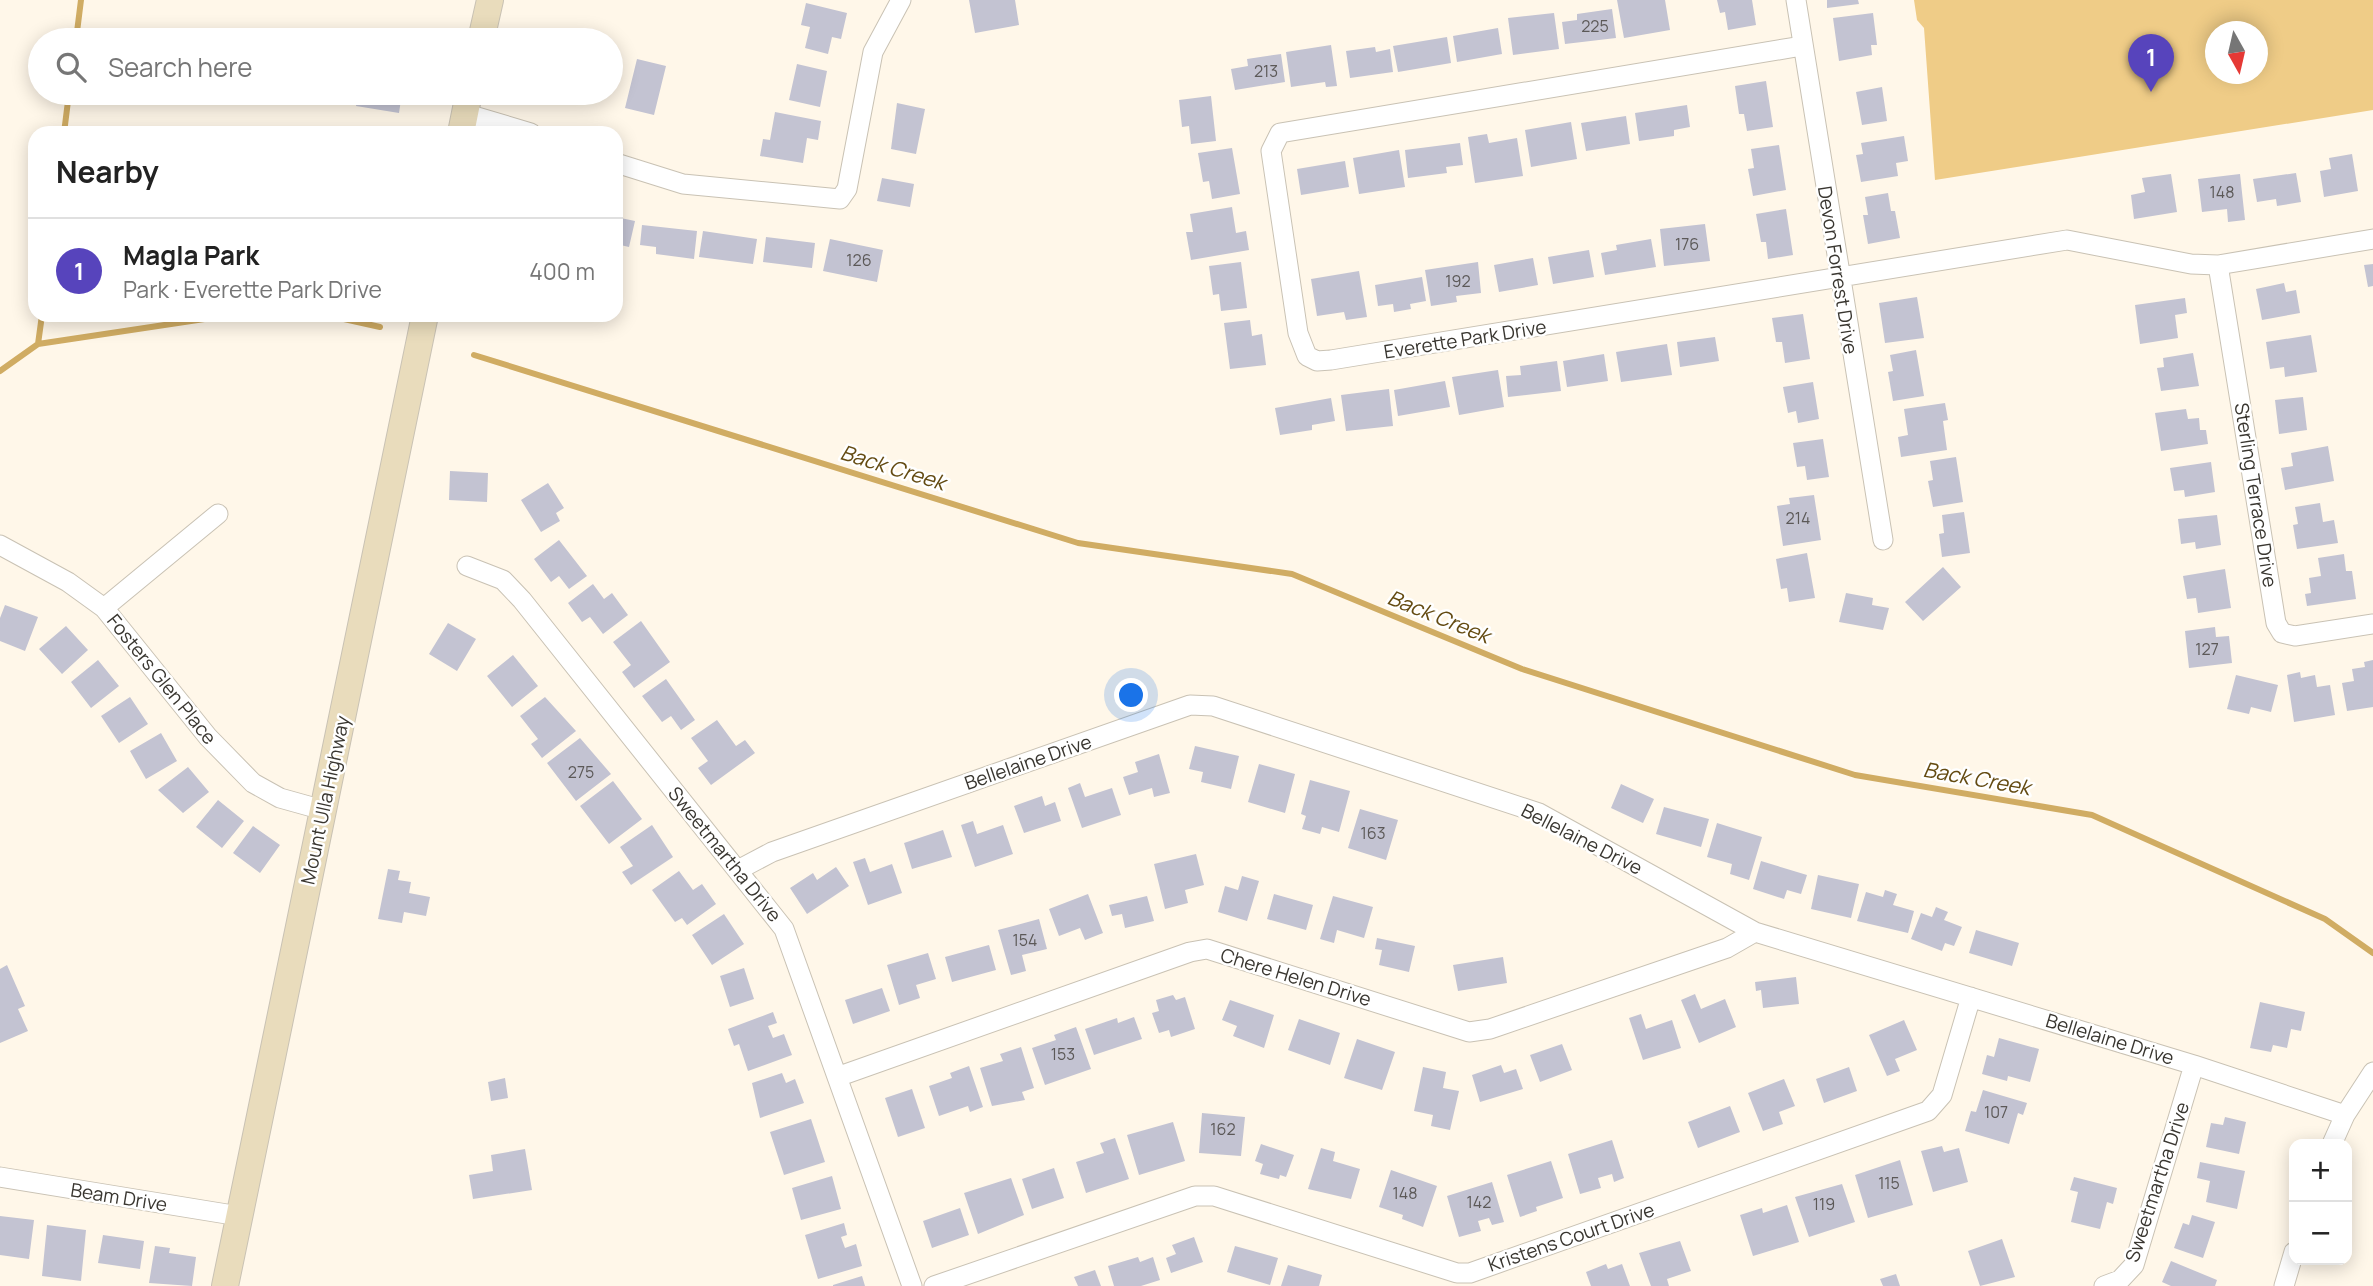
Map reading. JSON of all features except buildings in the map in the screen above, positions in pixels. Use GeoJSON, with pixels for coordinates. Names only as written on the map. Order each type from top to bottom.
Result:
{"type":"FeatureCollection","features":[{"type":"Feature","properties":{"kind":"main road"},"geometry":{"type":"LineString","coordinates":[[484,28],[490,0]]}},
{"type":"Feature","properties":{"kind":"main road","name":"Mount Ulla Highway"},"geometry":{"type":"LineString","coordinates":[[225,1286],[424,322]]}},
{"type":"Feature","properties":{"kind":"street"},"geometry":{"type":"LineString","coordinates":[[623,165],[683,184],[841,199],[847,189],[873,52],[901,0]]}},
{"type":"Feature","properties":{"kind":"street","name":"Devon Forrest Drive"},"geometry":{"type":"LineString","coordinates":[[1796,0],[1883,540]]}},
{"type":"Feature","properties":{"kind":"street","name":"Everette Park Drive"},"geometry":{"type":"LineString","coordinates":[[1802,47],[1280,133],[1271,151],[1298,333],[1307,356],[1317,361],[1331,360],[2067,240],[2191,264],[2218,265],[2373,239]]}},
{"type":"Feature","properties":{"kind":"street"},"geometry":{"type":"LineString","coordinates":[[465,113],[508,126]]}},
{"type":"Feature","properties":{"kind":"street","name":"Sterling Terrace Drive"},"geometry":{"type":"LineString","coordinates":[[2218,265],[2276,624],[2282,633],[2295,636],[2373,624]]}},
{"type":"Feature","properties":{"kind":"street"},"geometry":{"type":"LineString","coordinates":[[104,608],[218,514]]}},
{"type":"Feature","properties":{"kind":"street","name":"Fosters Glen Place"},"geometry":{"type":"LineString","coordinates":[[0,545],[68,582],[104,608],[208,737],[253,783],[280,798],[323,810]]}},
{"type":"Feature","properties":{"kind":"street","name":"Sweetmartha Drive"},"geometry":{"type":"LineString","coordinates":[[467,566],[503,580],[522,600],[785,929],[912,1286]]}},
{"type":"Feature","properties":{"kind":"street","name":"Bellelaine Drive"},"geometry":{"type":"LineString","coordinates":[[738,870],[772,852],[1190,705],[1213,706],[1539,813],[1755,932],[2194,1065],[2345,1115]]}},
{"type":"Feature","properties":{"kind":"street","name":"Chere Helen Drive"},"geometry":{"type":"LineString","coordinates":[[837,1077],[1190,952],[1207,949],[1469,1031],[1490,1029],[1727,948],[1755,932]]}},
{"type":"Feature","properties":{"kind":"street","name":"Kristens Court Drive"},"geometry":{"type":"LineString","coordinates":[[934,1286],[1195,1196],[1214,1196],[1457,1273],[1471,1273],[1928,1111],[1942,1095],[1971,997]]}},
{"type":"Feature","properties":{"kind":"street","name":"Sweetmartha Drive"},"geometry":{"type":"LineString","coordinates":[[2104,1286],[2120,1280],[2134,1265],[2194,1065]]}},
{"type":"Feature","properties":{"kind":"street"},"geometry":{"type":"LineString","coordinates":[[2334,1139],[2345,1115],[2373,1072]]}},
{"type":"Feature","properties":{"kind":"street","name":"Beam Drive"},"geometry":{"type":"LineString","coordinates":[[0,1177],[239,1216]]}},
{"type":"Feature","properties":{"kind":"street"},"geometry":{"type":"LineString","coordinates":[[2284,1286],[2290,1265]]}},
{"type":"Feature","properties":{"kind":"shaded area"},"geometry":{"type":"Polygon","coordinates":[[[1914,0],[2373,0],[2373,110],[1935,180],[1924,28],[1917,20],[1914,0]]]}},
{"type":"Feature","properties":{"kind":"waterway"},"geometry":{"type":"LineString","coordinates":[[78,28],[81,0]]}},
{"type":"Feature","properties":{"kind":"waterway"},"geometry":{"type":"LineString","coordinates":[[65,126],[68,105]]}},
{"type":"Feature","properties":{"kind":"waterway"},"geometry":{"type":"LineString","coordinates":[[38,344],[41,322]]}},
{"type":"Feature","properties":{"kind":"waterway","name":"Back Creek"},"geometry":{"type":"LineString","coordinates":[[0,371],[38,344],[184,322]]}},
{"type":"Feature","properties":{"kind":"waterway","name":"Back Creek"},"geometry":{"type":"LineString","coordinates":[[358,322],[380,327]]}},
{"type":"Feature","properties":{"kind":"waterway","name":"Back Creek"},"geometry":{"type":"LineString","coordinates":[[474,355],[1078,543],[1292,574],[1522,669],[1855,775],[2092,815],[2325,919],[2373,953]]}},
{"type":"Feature","properties":{"kind":"place","name":"Magla Park"},"geometry":{"type":"Point","coordinates":[2151,92]}}]}
